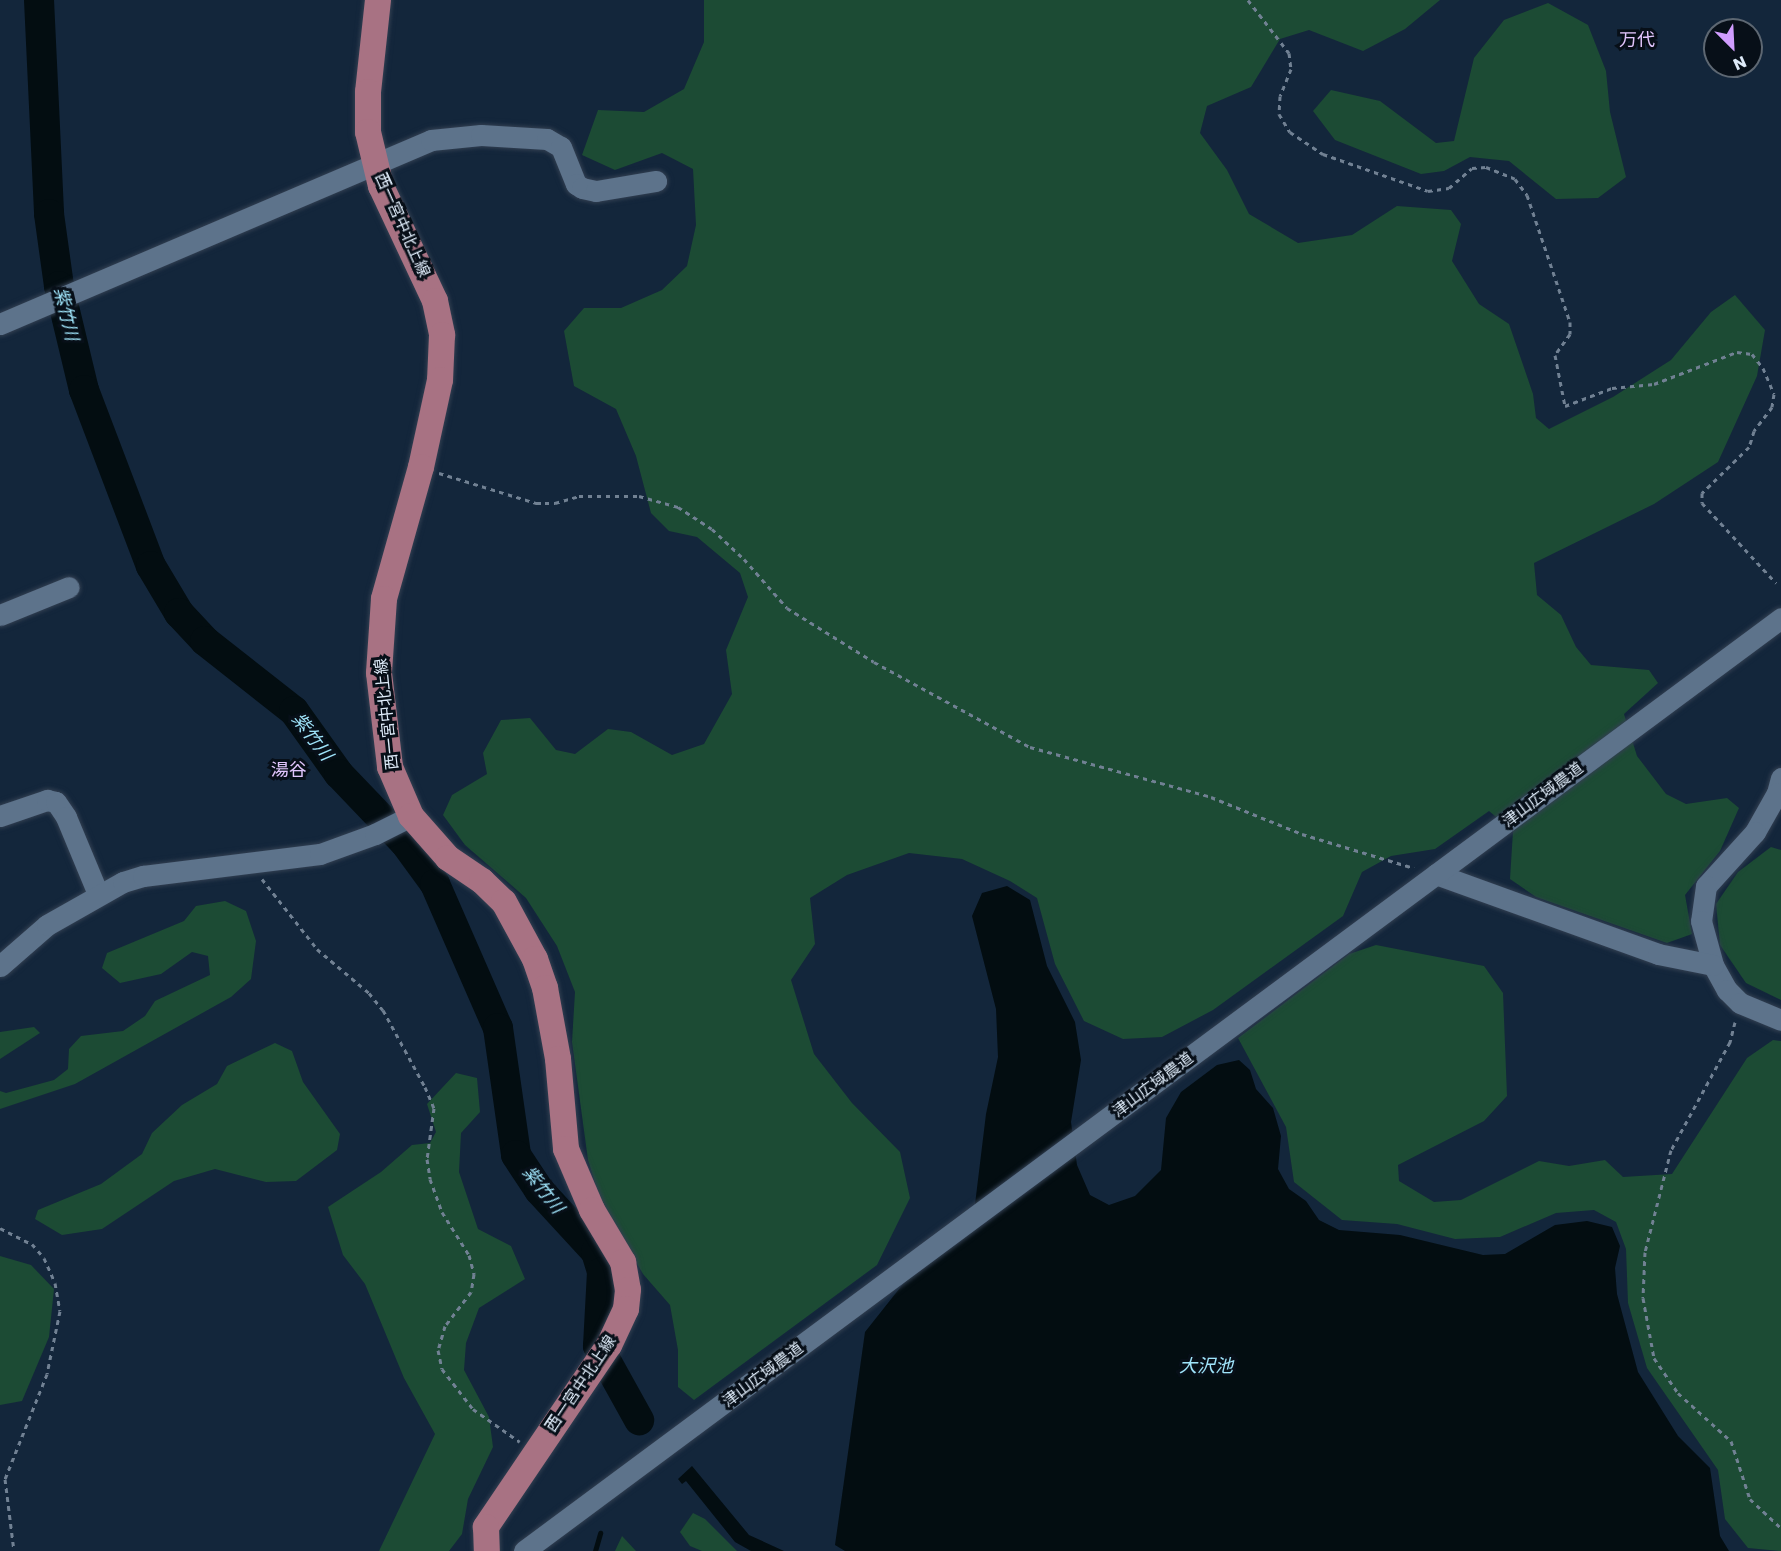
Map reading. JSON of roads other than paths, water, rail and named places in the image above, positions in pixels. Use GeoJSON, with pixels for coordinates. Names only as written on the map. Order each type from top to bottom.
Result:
{"type":"FeatureCollection","features":[{"type":"Feature","properties":{"kind":"main road","name":"西一宮中北上線"},"geometry":{"type":"LineString","coordinates":[[378,0],[368,92],[368,132],[374,162],[394,214],[435,301],[442,335],[440,380],[421,467],[390,570],[379,673],[390,767],[403,820],[504,902],[535,959],[551,1014],[568,1158],[599,1224],[617,1248],[627,1276],[626,1309],[603,1352],[536,1452],[487,1539],[469,1551]]}},
{"type":"Feature","properties":{"kind":"street"},"geometry":{"type":"LineString","coordinates":[[0,324],[374,162],[448,137],[547,139],[561,147],[576,184],[596,191],[656,181]]}},
{"type":"Feature","properties":{"kind":"street"},"geometry":{"type":"LineString","coordinates":[[0,615],[69,587]]}},
{"type":"Feature","properties":{"kind":"street","name":"津山広域農道"},"geometry":{"type":"LineString","coordinates":[[524,1551],[1781,618]]}},
{"type":"Feature","properties":{"kind":"street"},"geometry":{"type":"LineString","coordinates":[[1781,778],[1777,793],[1755,832],[1706,886],[1701,921],[1713,965],[1740,1003],[1781,1020]]}},
{"type":"Feature","properties":{"kind":"street"},"geometry":{"type":"LineString","coordinates":[[0,816],[47,800],[56,802],[66,817],[98,894]]}},
{"type":"Feature","properties":{"kind":"street"},"geometry":{"type":"LineString","coordinates":[[0,966],[47,925],[98,894],[143,876],[257,864],[320,854],[375,834],[403,820]]}},
{"type":"Feature","properties":{"kind":"street"},"geometry":{"type":"LineString","coordinates":[[1436,874],[1658,954],[1713,965]]}},
{"type":"Feature","properties":{"kind":"water","name":"大沢池"},"geometry":{"type":"Polygon","coordinates":[[[1007,886],[1030,900],[1047,966],[1075,1022],[1081,1060],[1071,1122],[1077,1165],[1090,1195],[1109,1205],[1135,1196],[1161,1170],[1166,1118],[1181,1092],[1217,1065],[1239,1060],[1250,1070],[1256,1089],[1273,1108],[1281,1136],[1278,1169],[1289,1189],[1306,1201],[1319,1220],[1339,1230],[1400,1235],[1483,1255],[1505,1254],[1555,1225],[1587,1221],[1612,1227],[1620,1246],[1615,1268],[1617,1294],[1638,1372],[1678,1436],[1710,1468],[1720,1536],[1729,1551],[845,1551],[835,1545],[865,1332],[907,1279],[972,1229],[986,1114],[998,1057],[996,1009],[972,916],[982,893],[1007,886]]]}},
{"type":"Feature","properties":{"kind":"water"},"geometry":{"type":"Polygon","coordinates":[[[692,1466],[749,1535],[784,1551],[751,1551],[735,1542],[686,1481],[682,1484],[678,1479],[692,1466]]]}},
{"type":"Feature","properties":{"kind":"waterway","name":"紫竹川"},"geometry":{"type":"LineString","coordinates":[[39,0],[49,214],[59,286],[84,390],[151,566],[179,613],[205,641],[294,711],[339,774],[405,843],[435,884],[498,1028],[516,1155],[539,1190],[596,1252],[602,1272],[598,1346],[639,1420]]}},
{"type":"Feature","properties":{"kind":"waterway"},"geometry":{"type":"LineString","coordinates":[[595,1551],[600,1533]]}},
{"type":"Feature","properties":{"kind":"district","name":"万代"},"geometry":{"type":"Point","coordinates":[1637,40]}},
{"type":"Feature","properties":{"kind":"district","name":"湯谷"},"geometry":{"type":"Point","coordinates":[289,770]}}]}
